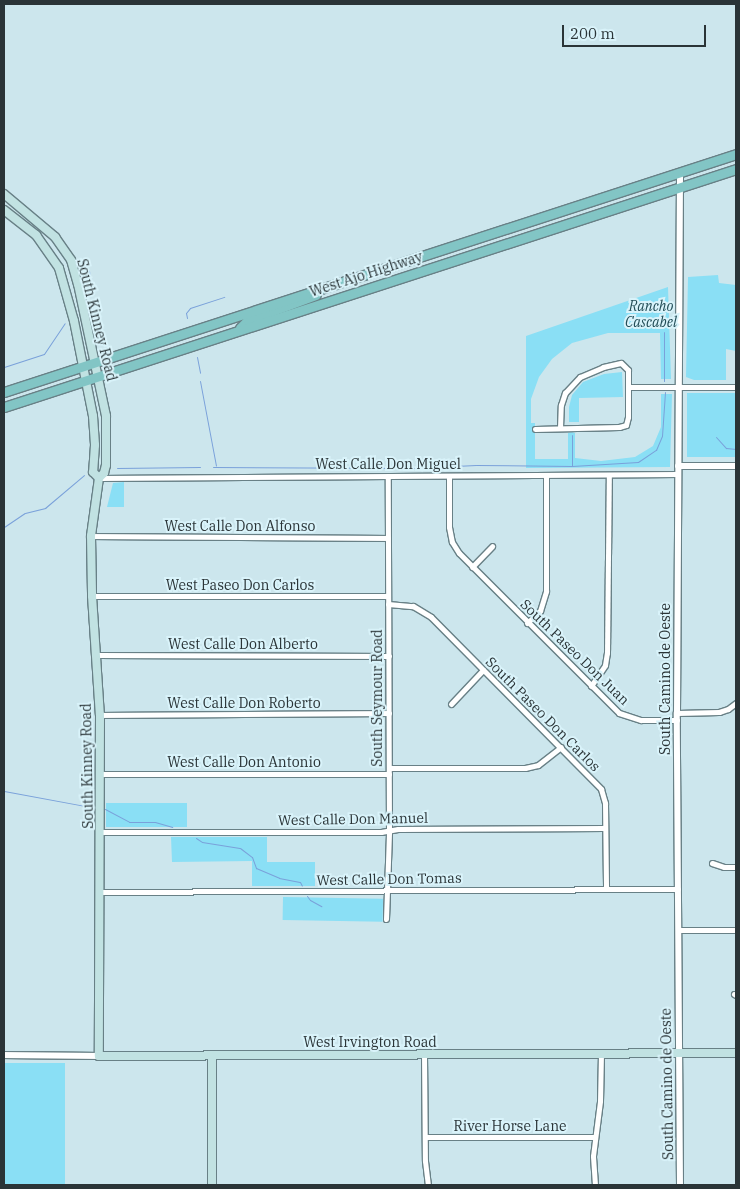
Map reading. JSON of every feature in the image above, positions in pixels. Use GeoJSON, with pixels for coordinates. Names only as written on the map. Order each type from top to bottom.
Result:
{"type":"FeatureCollection","features":[{"type":"Feature","properties":{"kind":"main road","name":"West Ajo Highway"},"geometry":{"type":"LineString","coordinates":[[4,392],[736,154]]}},
{"type":"Feature","properties":{"kind":"main road","name":"West Ajo Highway"},"geometry":{"type":"LineString","coordinates":[[4,407],[84,379],[736,169]]}},
{"type":"Feature","properties":{"kind":"main road","name":"South Kinney Road"},"geometry":{"type":"LineString","coordinates":[[4,194],[50,232],[61,243],[71,260],[96,362],[108,430],[106,465],[104,473],[98,478],[91,536],[92,596],[100,715],[99,1056]]}},
{"type":"Feature","properties":{"kind":"main road","name":"South Kinney Road"},"geometry":{"type":"LineString","coordinates":[[4,210],[36,234],[59,268],[74,321],[95,431],[93,472],[98,478]]}},
{"type":"Feature","properties":{"kind":"main road"},"geometry":{"type":"LineString","coordinates":[[240,330],[241,325],[248,320],[308,299],[334,284]]}},
{"type":"Feature","properties":{"kind":"main road","name":"West Irvington Road"},"geometry":{"type":"LineString","coordinates":[[99,1056],[736,1053]]}},
{"type":"Feature","properties":{"kind":"main road"},"geometry":{"type":"LineString","coordinates":[[212,1055],[212,1185]]}},
{"type":"Feature","properties":{"kind":"street","name":"South Camino de Oeste"},"geometry":{"type":"LineString","coordinates":[[680,172],[678,466],[678,1054],[680,1185]]}},
{"type":"Feature","properties":{"kind":"street"},"geometry":{"type":"LineString","coordinates":[[535,429],[619,427],[626,425],[628,417],[628,370],[625,363],[603,367],[580,377],[571,384],[565,393],[561,405],[560,428]]}},
{"type":"Feature","properties":{"kind":"street"},"geometry":{"type":"LineString","coordinates":[[628,387],[736,387]]}},
{"type":"Feature","properties":{"kind":"street"},"geometry":{"type":"LineString","coordinates":[[678,466],[736,466]]}},
{"type":"Feature","properties":{"kind":"street","name":"West Calle Don Miguel"},"geometry":{"type":"LineString","coordinates":[[98,478],[609,476],[678,474]]}},
{"type":"Feature","properties":{"kind":"street","name":"South Seymour Road"},"geometry":{"type":"LineString","coordinates":[[386,919],[386,896],[389,890],[388,476]]}},
{"type":"Feature","properties":{"kind":"street"},"geometry":{"type":"LineString","coordinates":[[527,624],[540,611],[546,591],[546,476]]}},
{"type":"Feature","properties":{"kind":"street"},"geometry":{"type":"LineString","coordinates":[[590,686],[606,665],[608,653],[609,476]]}},
{"type":"Feature","properties":{"kind":"street","name":"South Paseo Don Juan"},"geometry":{"type":"LineString","coordinates":[[449,477],[449,527],[452,542],[472,567],[618,713],[630,718],[678,720]]}},
{"type":"Feature","properties":{"kind":"street","name":"West Calle Don Alfonso"},"geometry":{"type":"LineString","coordinates":[[91,536],[388,538]]}},
{"type":"Feature","properties":{"kind":"street"},"geometry":{"type":"LineString","coordinates":[[472,567],[492,546]]}},
{"type":"Feature","properties":{"kind":"street","name":"West Paseo Don Carlos"},"geometry":{"type":"LineString","coordinates":[[92,596],[388,596]]}},
{"type":"Feature","properties":{"kind":"street","name":"South Paseo Don Carlos"},"geometry":{"type":"LineString","coordinates":[[388,604],[405,604],[423,610],[601,789],[605,803],[606,889]]}},
{"type":"Feature","properties":{"kind":"street","name":"West Calle Don Alberto"},"geometry":{"type":"LineString","coordinates":[[97,655],[388,656]]}},
{"type":"Feature","properties":{"kind":"street"},"geometry":{"type":"LineString","coordinates":[[451,704],[483,670]]}},
{"type":"Feature","properties":{"kind":"street"},"geometry":{"type":"LineString","coordinates":[[678,713],[719,712],[728,709],[736,703]]}},
{"type":"Feature","properties":{"kind":"street","name":"West Calle Don Roberto"},"geometry":{"type":"LineString","coordinates":[[100,715],[389,713]]}},
{"type":"Feature","properties":{"kind":"street","name":"West Calle Don Antonio"},"geometry":{"type":"LineString","coordinates":[[100,774],[525,768],[538,765],[561,747]]}},
{"type":"Feature","properties":{"kind":"street","name":"West Calle Don Manuel"},"geometry":{"type":"LineString","coordinates":[[101,832],[605,828]]}},
{"type":"Feature","properties":{"kind":"street"},"geometry":{"type":"LineString","coordinates":[[712,863],[724,868],[736,867]]}},
{"type":"Feature","properties":{"kind":"street","name":"West Calle Don Tomas"},"geometry":{"type":"LineString","coordinates":[[99,892],[678,889]]}},
{"type":"Feature","properties":{"kind":"street"},"geometry":{"type":"LineString","coordinates":[[678,930],[736,930]]}},
{"type":"Feature","properties":{"kind":"street"},"geometry":{"type":"LineString","coordinates":[[424,1054],[426,1137],[424,1161],[428,1185]]}},
{"type":"Feature","properties":{"kind":"street"},"geometry":{"type":"LineString","coordinates":[[595,1185],[595,1137],[600,1101],[601,1054]]}},
{"type":"Feature","properties":{"kind":"street","name":"West Irvington Road"},"geometry":{"type":"LineString","coordinates":[[4,1055],[99,1056]]}},
{"type":"Feature","properties":{"kind":"street","name":"River Horse Lane"},"geometry":{"type":"LineString","coordinates":[[426,1137],[595,1137]]}},
{"type":"Feature","properties":{"kind":"green space","name":"Rancho Cascabel"},"geometry":{"type":"Polygon","coordinates":[[[718,275],[719,283],[736,285],[736,351],[726,349],[726,380],[694,380],[686,377],[688,277],[718,275]]]}},
{"type":"Feature","properties":{"kind":"green space","name":"Rancho Cascabel"},"geometry":{"type":"Polygon","coordinates":[[[668,287],[671,379],[661,379],[660,333],[608,333],[572,343],[552,359],[539,377],[531,399],[531,423],[535,423],[535,459],[568,459],[568,433],[572,432],[575,433],[575,458],[601,461],[635,457],[653,446],[661,427],[661,394],[672,394],[670,467],[526,468],[526,336],[668,287]]]}},
{"type":"Feature","properties":{"kind":"green space"},"geometry":{"type":"Polygon","coordinates":[[[622,372],[623,397],[579,398],[579,422],[569,422],[569,407],[572,395],[583,382],[604,374],[622,372]]]}},
{"type":"Feature","properties":{"kind":"green space"},"geometry":{"type":"Polygon","coordinates":[[[687,393],[736,393],[736,457],[687,457],[687,393]]]}},
{"type":"Feature","properties":{"kind":"green space"},"geometry":{"type":"Polygon","coordinates":[[[124,482],[124,507],[107,507],[113,483],[124,482]]]}},
{"type":"Feature","properties":{"kind":"green space"},"geometry":{"type":"Polygon","coordinates":[[[106,803],[187,803],[187,827],[106,827],[106,803]]]}},
{"type":"Feature","properties":{"kind":"green space"},"geometry":{"type":"Polygon","coordinates":[[[171,837],[267,837],[267,862],[315,862],[315,886],[252,886],[252,861],[172,862],[171,837]]]}},
{"type":"Feature","properties":{"kind":"green space"},"geometry":{"type":"Polygon","coordinates":[[[283,897],[383,899],[383,922],[283,920],[283,897]]]}},
{"type":"Feature","properties":{"kind":"green space"},"geometry":{"type":"Polygon","coordinates":[[[4,1063],[65,1063],[65,1185],[4,1185],[4,1063]]]}},
{"type":"Feature","properties":{"kind":"waterway"},"geometry":{"type":"LineString","coordinates":[[87,290],[91,285],[89,270]]}},
{"type":"Feature","properties":{"kind":"waterway"},"geometry":{"type":"LineString","coordinates":[[187,318],[186,313],[190,308],[224,297]]}},
{"type":"Feature","properties":{"kind":"waterway"},"geometry":{"type":"LineString","coordinates":[[4,367],[44,354],[65,323]]}},
{"type":"Feature","properties":{"kind":"waterway"},"geometry":{"type":"LineString","coordinates":[[664,332],[664,381]]}},
{"type":"Feature","properties":{"kind":"waterway"},"geometry":{"type":"LineString","coordinates":[[197,357],[200,373]]}},
{"type":"Feature","properties":{"kind":"waterway"},"geometry":{"type":"LineString","coordinates":[[200,381],[216,466]]}},
{"type":"Feature","properties":{"kind":"waterway"},"geometry":{"type":"LineString","coordinates":[[213,467],[413,468],[476,465],[572,466],[638,462],[656,450],[662,436],[665,392]]}},
{"type":"Feature","properties":{"kind":"waterway"},"geometry":{"type":"LineString","coordinates":[[572,435],[572,466]]}},
{"type":"Feature","properties":{"kind":"waterway"},"geometry":{"type":"LineString","coordinates":[[716,437],[726,448],[736,449]]}},
{"type":"Feature","properties":{"kind":"waterway"},"geometry":{"type":"LineString","coordinates":[[117,468],[200,467]]}},
{"type":"Feature","properties":{"kind":"waterway"},"geometry":{"type":"LineString","coordinates":[[4,527],[25,513],[45,508],[84,475]]}},
{"type":"Feature","properties":{"kind":"waterway"},"geometry":{"type":"LineString","coordinates":[[4,791],[96,808]]}},
{"type":"Feature","properties":{"kind":"waterway"},"geometry":{"type":"LineString","coordinates":[[105,809],[129,822],[155,822],[172,827]]}},
{"type":"Feature","properties":{"kind":"waterway"},"geometry":{"type":"LineString","coordinates":[[196,838],[202,842],[240,848],[252,857],[256,868],[279,878],[300,882],[302,886]]}},
{"type":"Feature","properties":{"kind":"waterway"},"geometry":{"type":"LineString","coordinates":[[307,896],[310,900],[321,906]]}}]}
